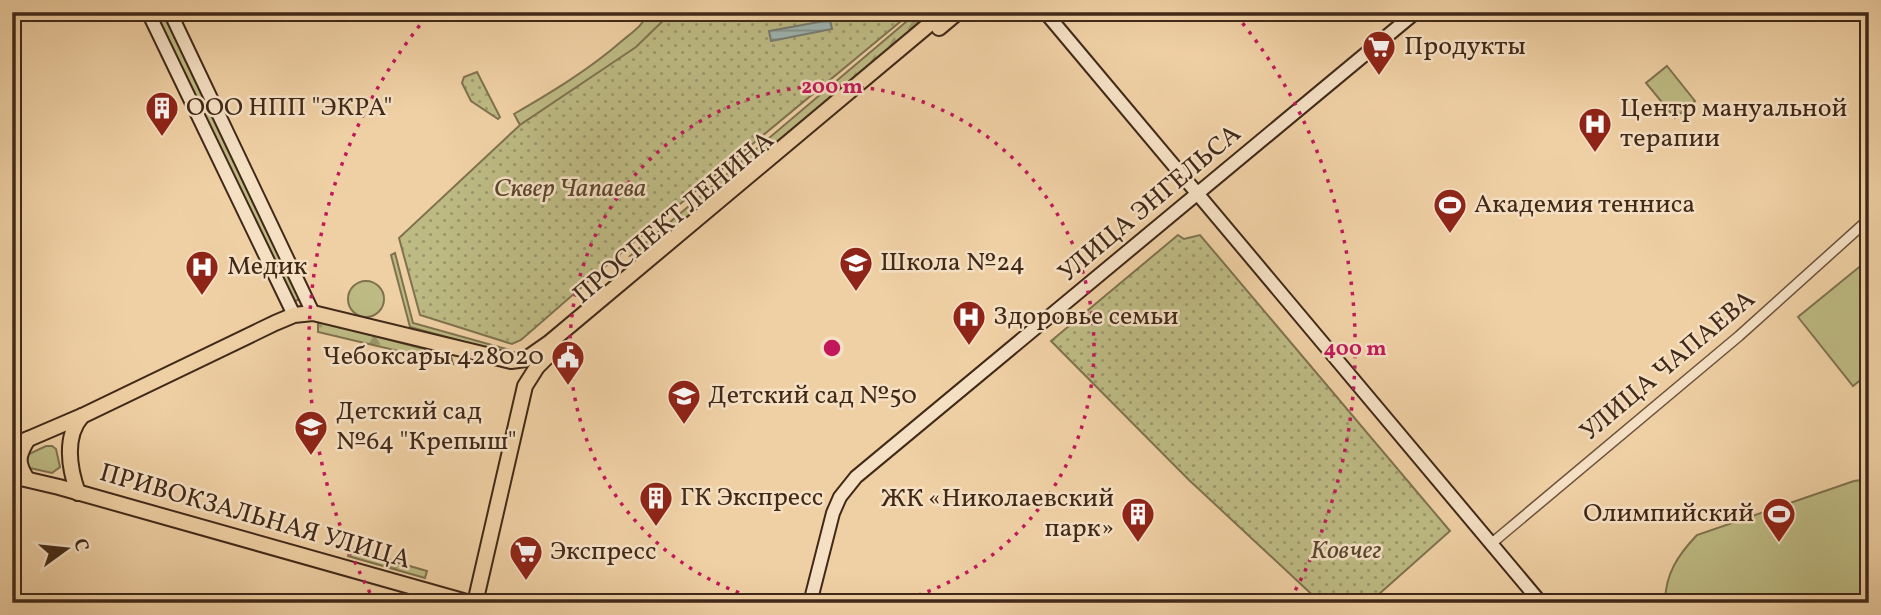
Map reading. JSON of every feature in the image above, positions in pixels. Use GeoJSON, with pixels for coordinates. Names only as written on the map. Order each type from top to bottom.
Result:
{"type":"FeatureCollection","features":[{"type":"Feature","properties":{"kind":"main road","name":"ПРОСПЕКТ ЛЕНИНА"},"geometry":{"type":"LineString","coordinates":[[511,362],[526,359],[549,344],[944,12]]}},
{"type":"Feature","properties":{"kind":"main road","name":"ПРОСПЕКТ ЛЕНИНА"},"geometry":{"type":"LineString","coordinates":[[475,603],[525,386],[537,367],[549,354],[958,12]]}},
{"type":"Feature","properties":{"kind":"main road"},"geometry":{"type":"LineString","coordinates":[[12,446],[82,416],[294,315],[313,313],[511,362],[522,372],[525,386]]}},
{"type":"Feature","properties":{"kind":"main road"},"geometry":{"type":"LineString","coordinates":[[78,493],[72,473],[70,446],[73,428],[82,416]]}},
{"type":"Feature","properties":{"kind":"main road"},"geometry":{"type":"LineString","coordinates":[[20,477],[19,455],[29,438]]}},
{"type":"Feature","properties":{"kind":"main road","name":"ПРИВОКЗАЛЬНАЯ УЛИЦА"},"geometry":{"type":"LineString","coordinates":[[20,477],[470,603]]}},
{"type":"Feature","properties":{"kind":"street"},"geometry":{"type":"LineString","coordinates":[[148,12],[294,315]]}},
{"type":"Feature","properties":{"kind":"street"},"geometry":{"type":"LineString","coordinates":[[170,12],[313,313]]}},
{"type":"Feature","properties":{"kind":"street"},"geometry":{"type":"LineString","coordinates":[[1045,12],[1541,603]]}},
{"type":"Feature","properties":{"kind":"street","name":"УЛИЦА ЭНГЕЛЬСА"},"geometry":{"type":"LineString","coordinates":[[810,603],[833,513],[851,483],[1416,12]]}},
{"type":"Feature","properties":{"kind":"street"},"geometry":{"type":"LineString","coordinates":[[186,91],[204,83]]}},
{"type":"Feature","properties":{"kind":"street","name":"УЛИЦА ЧАПАЕВА"},"geometry":{"type":"LineString","coordinates":[[1492,543],[1739,336],[1869,219]]}},
{"type":"Feature","properties":{"kind":"green space"},"geometry":{"type":"Polygon","coordinates":[[[151,12],[165,12],[301,299],[292,302],[151,12]]]}},
{"type":"Feature","properties":{"kind":"green space"},"geometry":{"type":"Polygon","coordinates":[[[649,12],[720,12],[664,46],[636,48],[520,125],[514,114],[597,61],[638,28],[649,12]]]}},
{"type":"Feature","properties":{"kind":"green space","name":"Сквер Чапаева"},"geometry":{"type":"Polygon","coordinates":[[[672,12],[912,12],[622,252],[521,340],[512,344],[420,315],[399,238],[520,125],[636,47],[672,12]]]}},
{"type":"Feature","properties":{"kind":"green space"},"geometry":{"type":"Polygon","coordinates":[[[913,16],[919,25],[641,259],[630,256],[913,16]]]}},
{"type":"Feature","properties":{"kind":"green space"},"geometry":{"type":"Polygon","coordinates":[[[1667,66],[1695,101],[1675,118],[1646,83],[1667,66]]]}},
{"type":"Feature","properties":{"kind":"green space"},"geometry":{"type":"Polygon","coordinates":[[[477,72],[500,117],[498,119],[471,101],[462,83],[464,77],[477,72]]]}},
{"type":"Feature","properties":{"kind":"green space","name":"Ковчег"},"geometry":{"type":"Polygon","coordinates":[[[1178,235],[1184,239],[1200,235],[1450,531],[1369,603],[1321,603],[1189,480],[1051,341],[1178,235]]]}},
{"type":"Feature","properties":{"kind":"green space"},"geometry":{"type":"Polygon","coordinates":[[[395,253],[413,323],[510,350],[509,354],[410,327],[391,255],[395,253]]]}},
{"type":"Feature","properties":{"kind":"green space"},"geometry":{"type":"Polygon","coordinates":[[[1869,259],[1869,373],[1853,386],[1798,317],[1869,259]]]}},
{"type":"Feature","properties":{"kind":"green space"},"geometry":{"type":"Polygon","coordinates":[[[366,281],[378,287],[384,299],[378,311],[366,317],[354,311],[348,299],[354,287],[366,281]]]}},
{"type":"Feature","properties":{"kind":"green space"},"geometry":{"type":"Polygon","coordinates":[[[318,321],[451,356],[453,364],[318,332],[318,321]]]}},
{"type":"Feature","properties":{"kind":"green space"},"geometry":{"type":"Polygon","coordinates":[[[46,446],[56,449],[60,467],[52,473],[30,468],[27,463],[29,454],[46,446]]]}},
{"type":"Feature","properties":{"kind":"green space","name":"Олимпийский"},"geometry":{"type":"Polygon","coordinates":[[[1869,479],[1869,603],[1665,603],[1670,574],[1684,550],[1697,535],[1854,481],[1869,479]]]}},
{"type":"Feature","properties":{"kind":"green space"},"geometry":{"type":"Polygon","coordinates":[[[350,549],[427,571],[425,578],[348,556],[350,549]]]}},
{"type":"Feature","properties":{"kind":"water"},"geometry":{"type":"Polygon","coordinates":[[[830,20],[832,29],[771,41],[769,31],[830,20]]]}},
{"type":"Feature","properties":{"kind":"place","name":"Продукты"},"geometry":{"type":"Point","coordinates":[1379,77]}},
{"type":"Feature","properties":{"kind":"place","name":"ООО НПП \"ЭКРА\""},"geometry":{"type":"Point","coordinates":[162,138]}},
{"type":"Feature","properties":{"kind":"place","name":"Центр мануальной терапии"},"geometry":{"type":"Point","coordinates":[1595,154]}},
{"type":"Feature","properties":{"kind":"place","name":"Академия тенниса"},"geometry":{"type":"Point","coordinates":[1450,235]}},
{"type":"Feature","properties":{"kind":"place","name":"Школа №24"},"geometry":{"type":"Point","coordinates":[856,293]}},
{"type":"Feature","properties":{"kind":"place","name":"Медик"},"geometry":{"type":"Point","coordinates":[202,297]}},
{"type":"Feature","properties":{"kind":"place","name":"Здоровье семьи"},"geometry":{"type":"Point","coordinates":[969,347]}},
{"type":"Feature","properties":{"kind":"place","name":"Чебоксары 428020"},"geometry":{"type":"Point","coordinates":[568,387]}},
{"type":"Feature","properties":{"kind":"place","name":"Детский сад №50"},"geometry":{"type":"Point","coordinates":[684,426]}},
{"type":"Feature","properties":{"kind":"place","name":"Детский сад №64 \"Крепыш\""},"geometry":{"type":"Point","coordinates":[311,457]}},
{"type":"Feature","properties":{"kind":"place","name":"ГК Экспресс"},"geometry":{"type":"Point","coordinates":[656,528]}},
{"type":"Feature","properties":{"kind":"place","name":"ЖК «Николаевский парк»"},"geometry":{"type":"Point","coordinates":[1138,544]}},
{"type":"Feature","properties":{"kind":"place","name":"Олимпийский"},"geometry":{"type":"Point","coordinates":[1779,544]}},
{"type":"Feature","properties":{"kind":"place","name":"Экспресс"},"geometry":{"type":"Point","coordinates":[526,582]}}]}
